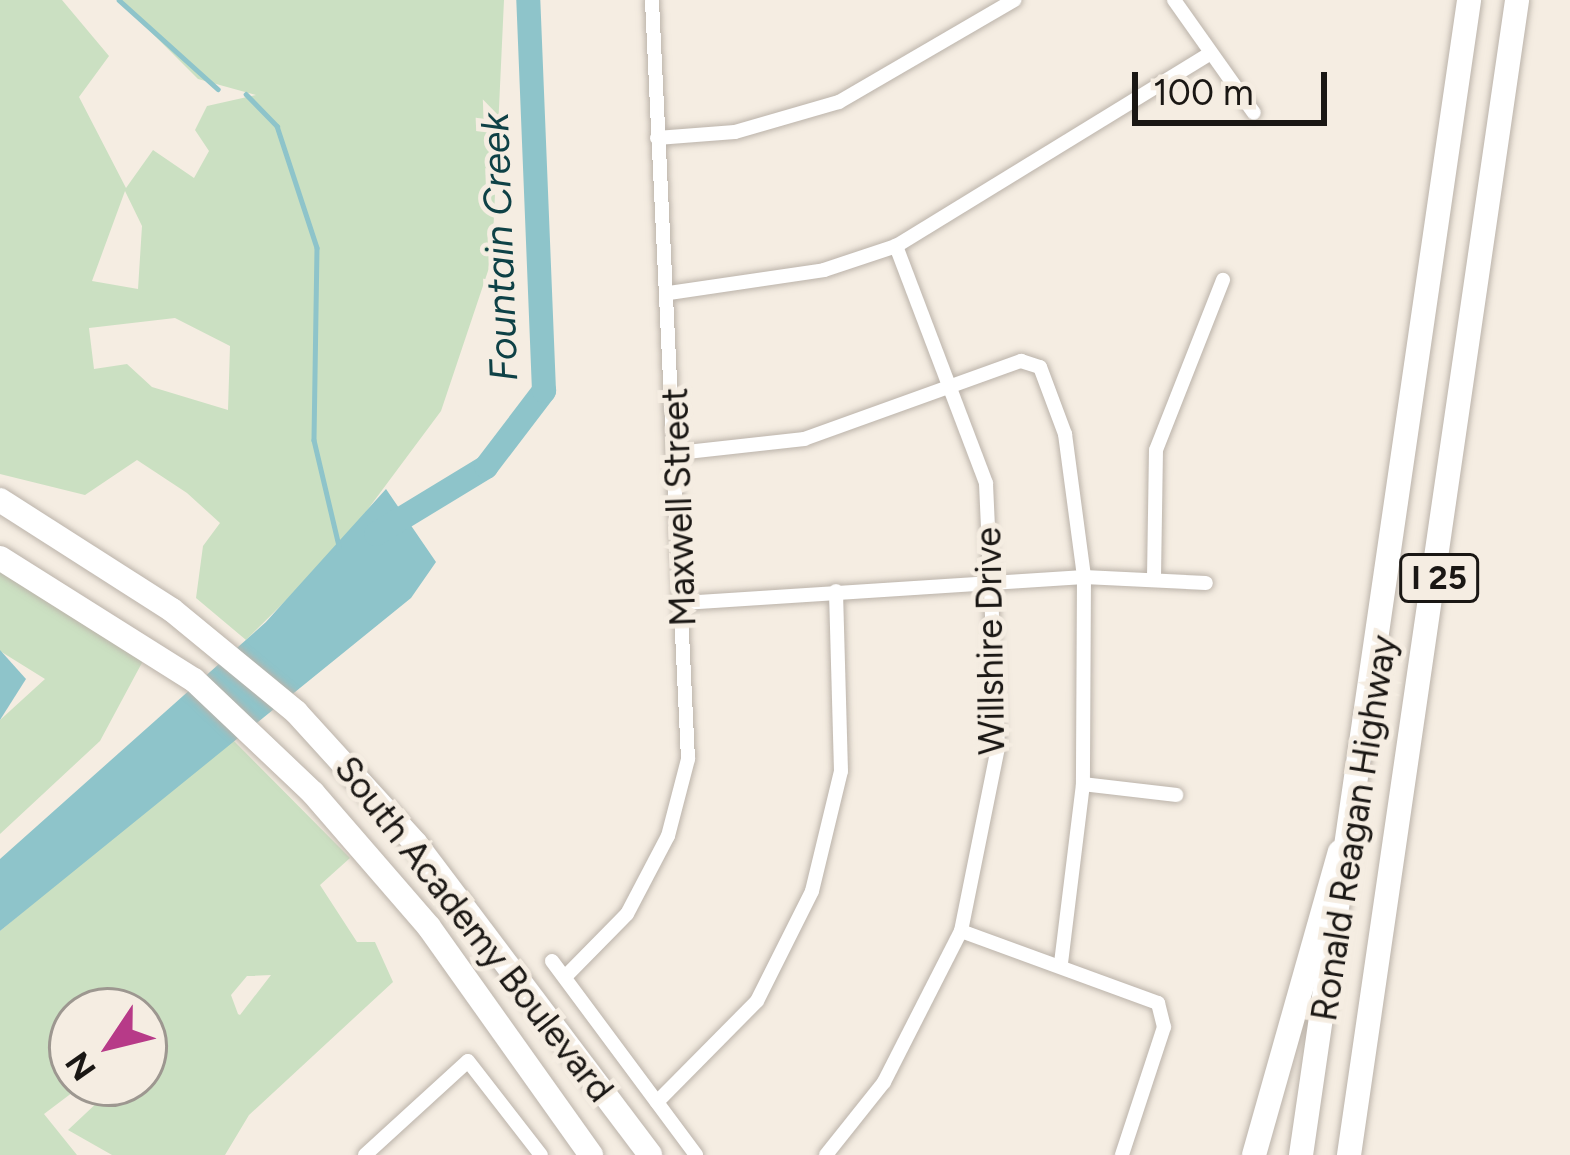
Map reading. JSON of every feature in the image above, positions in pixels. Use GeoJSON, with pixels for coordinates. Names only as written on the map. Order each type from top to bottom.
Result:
{"type":"FeatureCollection","features":[{"type":"Feature","properties":{"kind":"highway","name":"Ronald Reagan Highway"},"geometry":{"type":"LineString","coordinates":[[1301,1155],[1358,799],[1469,0]]}},
{"type":"Feature","properties":{"kind":"highway","name":"Ronald Reagan Highway"},"geometry":{"type":"LineString","coordinates":[[1349,1155],[1517,0]]}},
{"type":"Feature","properties":{"kind":"highway","name":"South Academy Boulevard"},"geometry":{"type":"LineString","coordinates":[[0,500],[172,610],[374,794],[650,1155]]}},
{"type":"Feature","properties":{"kind":"highway","name":"South Academy Boulevard"},"geometry":{"type":"LineString","coordinates":[[0,558],[153,651],[352,834],[591,1155]]}},
{"type":"Feature","properties":{"kind":"highway"},"geometry":{"type":"LineString","coordinates":[[1254,1155],[1358,799]]}},
{"type":"Feature","properties":{"kind":"street","name":"Maxwell Street"},"geometry":{"type":"LineString","coordinates":[[565,977],[628,914],[668,836],[688,758],[678,453],[652,0]]}},
{"type":"Feature","properties":{"kind":"street"},"geometry":{"type":"LineString","coordinates":[[657,138],[735,132],[839,103],[1014,0]]}},
{"type":"Feature","properties":{"kind":"street"},"geometry":{"type":"LineString","coordinates":[[1174,0],[1254,113]]}},
{"type":"Feature","properties":{"kind":"street"},"geometry":{"type":"LineString","coordinates":[[669,293],[824,270],[896,246],[1211,52]]}},
{"type":"Feature","properties":{"kind":"street","name":"Willshire Drive"},"geometry":{"type":"LineString","coordinates":[[826,1155],[909,1041],[962,931],[998,748],[986,483],[956,391],[896,246]]}},
{"type":"Feature","properties":{"kind":"street"},"geometry":{"type":"LineString","coordinates":[[1154,577],[1156,450],[1223,280]]}},
{"type":"Feature","properties":{"kind":"street"},"geometry":{"type":"LineString","coordinates":[[678,453],[804,439],[956,391],[1021,362],[1040,367],[1065,434],[1084,578],[1082,784],[1061,963]]}},
{"type":"Feature","properties":{"kind":"street"},"geometry":{"type":"LineString","coordinates":[[683,603],[1084,578],[1154,577],[1207,583]]}},
{"type":"Feature","properties":{"kind":"street"},"geometry":{"type":"LineString","coordinates":[[657,1102],[757,1001],[812,890],[841,771],[836,591]]}},
{"type":"Feature","properties":{"kind":"street"},"geometry":{"type":"LineString","coordinates":[[1082,784],[1175,795]]}},
{"type":"Feature","properties":{"kind":"street"},"geometry":{"type":"LineString","coordinates":[[962,931],[1061,963],[1158,1003],[1164,1027],[1122,1155]]}},
{"type":"Feature","properties":{"kind":"street"},"geometry":{"type":"LineString","coordinates":[[552,961],[696,1155]]}},
{"type":"Feature","properties":{"kind":"street"},"geometry":{"type":"LineString","coordinates":[[365,1155],[458,1062],[468,1061],[541,1155]]}},
{"type":"Feature","properties":{"kind":"green space"},"geometry":{"type":"Polygon","coordinates":[[[0,0],[62,0],[109,56],[79,97],[126,188],[153,150],[194,178],[209,151],[195,130],[207,106],[256,95],[198,79],[119,0],[504,0],[492,259],[441,411],[339,548],[246,640],[196,598],[203,546],[220,523],[187,493],[137,460],[85,495],[0,474],[0,0]],[[125,191],[92,281],[138,289],[142,226],[125,191]],[[175,318],[89,328],[94,369],[127,364],[152,387],[228,410],[230,346],[175,318]]]}},
{"type":"Feature","properties":{"kind":"green space"},"geometry":{"type":"Polygon","coordinates":[[[0,565],[144,659],[100,741],[0,834],[0,720],[45,679],[0,651],[0,565]]]}},
{"type":"Feature","properties":{"kind":"green space"},"geometry":{"type":"Polygon","coordinates":[[[231,738],[350,858],[320,885],[357,942],[375,942],[393,982],[249,1115],[225,1155],[112,1155],[68,1130],[92,1107],[168,1107],[168,987],[48,987],[48,1107],[53,1107],[44,1114],[77,1155],[0,1155],[0,931],[231,738]],[[271,975],[247,976],[231,995],[238,1014],[271,975]]]}},
{"type":"Feature","properties":{"kind":"water"},"geometry":{"type":"Polygon","coordinates":[[[386,489],[436,562],[411,598],[0,931],[0,859],[266,622],[386,489]]]}},
{"type":"Feature","properties":{"kind":"water"},"geometry":{"type":"Polygon","coordinates":[[[0,650],[26,679],[0,720],[0,650]]]}},
{"type":"Feature","properties":{"kind":"waterway"},"geometry":{"type":"LineString","coordinates":[[119,0],[218,89]]}},
{"type":"Feature","properties":{"kind":"waterway","name":"Fountain Creek"},"geometry":{"type":"LineString","coordinates":[[376,534],[486,467],[544,391],[528,0]]}},
{"type":"Feature","properties":{"kind":"waterway"},"geometry":{"type":"LineString","coordinates":[[246,94],[277,126],[317,248],[314,440],[339,546]]}}]}
